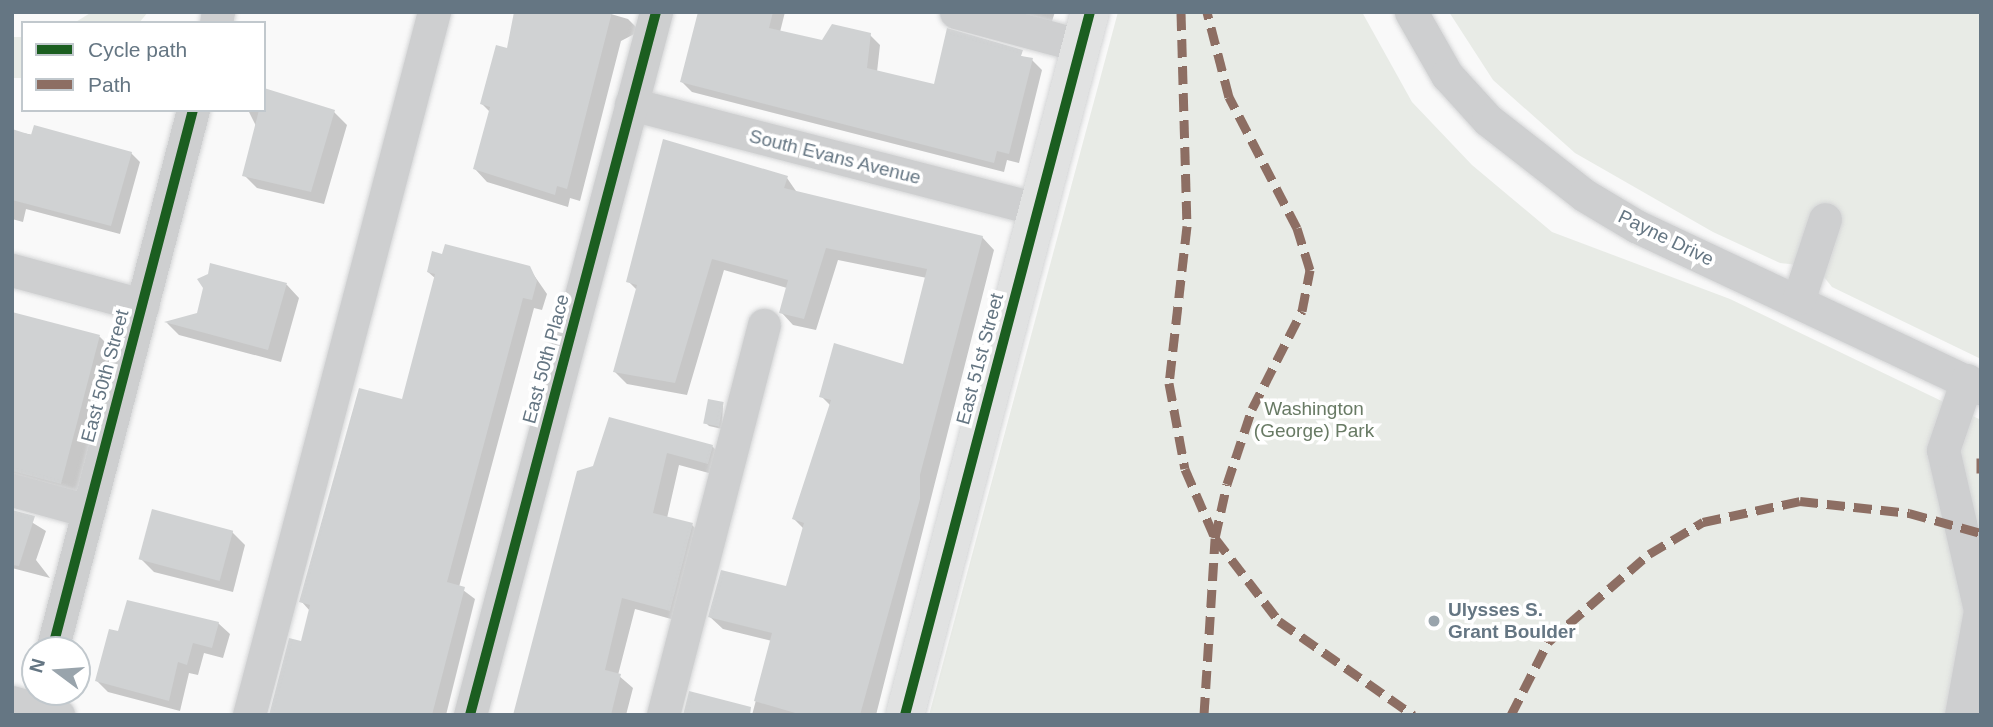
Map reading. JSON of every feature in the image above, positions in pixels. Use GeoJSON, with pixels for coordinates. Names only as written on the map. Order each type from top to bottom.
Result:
{"type":"FeatureCollection","features":[{"type":"Feature","properties":{"kind":"main road","name":"East 51st Street"},"geometry":{"type":"LineString","coordinates":[[905,715],[1086,29]]}},
{"type":"Feature","properties":{"kind":"street"},"geometry":{"type":"LineString","coordinates":[[248,715],[434,12]]}},
{"type":"Feature","properties":{"kind":"street","name":"East 50th Place"},"geometry":{"type":"LineString","coordinates":[[470,715],[656,12]]}},
{"type":"Feature","properties":{"kind":"street"},"geometry":{"type":"LineString","coordinates":[[956,12],[1086,29]]}},
{"type":"Feature","properties":{"kind":"street","name":"Payne Drive"},"geometry":{"type":"LineString","coordinates":[[1410,12],[1447,75],[1537,164],[1636,226],[1799,298],[1974,384]]}},
{"type":"Feature","properties":{"kind":"street","name":"South Evans Avenue"},"geometry":{"type":"LineString","coordinates":[[631,104],[1038,209]]}},
{"type":"Feature","properties":{"kind":"street","name":"East 50th Street"},"geometry":{"type":"LineString","coordinates":[[56,636],[192,112]]}},
{"type":"Feature","properties":{"kind":"street"},"geometry":{"type":"LineString","coordinates":[[1799,298],[1825,219]]}},
{"type":"Feature","properties":{"kind":"street"},"geometry":{"type":"LineString","coordinates":[[12,270],[142,305]]}},
{"type":"Feature","properties":{"kind":"street"},"geometry":{"type":"LineString","coordinates":[[663,715],[764,325]]}},
{"type":"Feature","properties":{"kind":"street"},"geometry":{"type":"LineString","coordinates":[[1961,715],[1980,611],[1943,450],[1974,384]]}},
{"type":"Feature","properties":{"kind":"street"},"geometry":{"type":"LineString","coordinates":[[12,490],[88,511]]}},
{"type":"Feature","properties":{"kind":"green space"},"geometry":{"type":"Polygon","coordinates":[[[92,12],[148,12],[141,21],[77,21],[92,12]]]}},
{"type":"Feature","properties":{"kind":"green space","name":"Washington (George) Park"},"geometry":{"type":"Polygon","coordinates":[[[1118,12],[1362,12],[1412,102],[1472,165],[1552,232],[1730,299],[1981,420],[1981,715],[929,715],[1118,12]]]}},
{"type":"Feature","properties":{"kind":"green space"},"geometry":{"type":"Polygon","coordinates":[[[1449,12],[1981,12],[1981,359],[1832,287],[1816,267],[1780,263],[1713,232],[1575,153],[1493,80],[1449,12]]]}},
{"type":"Feature","properties":{"kind":"green space"},"geometry":{"type":"Polygon","coordinates":[[[12,37],[21,37],[21,78],[12,78],[12,37]]]}},
{"type":"Feature","properties":{"kind":"building"},"geometry":{"type":"Polygon","coordinates":[[[514,12],[612,12],[567,189],[557,186],[555,195],[473,169],[490,107],[480,104],[496,45],[507,48],[514,12]]]}},
{"type":"Feature","properties":{"kind":"building"},"geometry":{"type":"Polygon","coordinates":[[[698,12],[773,12],[769,28],[822,40],[832,24],[871,33],[867,68],[934,84],[947,28],[1023,50],[1021,56],[1033,58],[1009,154],[997,151],[994,163],[680,82],[698,12]]]}},
{"type":"Feature","properties":{"kind":"building"},"geometry":{"type":"Polygon","coordinates":[[[266,89],[335,110],[311,192],[242,176],[258,112],[266,112],[266,89]]]}},
{"type":"Feature","properties":{"kind":"building"},"geometry":{"type":"Polygon","coordinates":[[[34,125],[132,152],[111,226],[12,200],[12,129],[31,135],[34,125]]]}},
{"type":"Feature","properties":{"kind":"building"},"geometry":{"type":"Polygon","coordinates":[[[663,139],[788,176],[784,188],[983,236],[920,475],[920,499],[860,715],[802,715],[754,701],[772,633],[708,617],[721,570],[786,586],[804,523],[792,519],[831,400],[819,397],[834,343],[903,364],[927,269],[826,248],[804,319],[779,313],[788,280],[712,259],[675,383],[613,372],[637,285],[626,282],[663,139]]]}},
{"type":"Feature","properties":{"kind":"building"},"geometry":{"type":"Polygon","coordinates":[[[445,244],[530,266],[537,281],[532,300],[523,298],[447,582],[465,587],[432,715],[269,715],[289,638],[301,641],[310,605],[299,602],[359,388],[402,399],[435,274],[427,272],[432,251],[442,254],[445,244]]]}},
{"type":"Feature","properties":{"kind":"building"},"geometry":{"type":"Polygon","coordinates":[[[210,263],[287,283],[268,350],[164,322],[197,313],[203,288],[197,279],[208,274],[210,263]]]}},
{"type":"Feature","properties":{"kind":"building"},"geometry":{"type":"Polygon","coordinates":[[[12,312],[100,335],[61,484],[12,471],[12,312]]]}},
{"type":"Feature","properties":{"kind":"building"},"geometry":{"type":"Polygon","coordinates":[[[708,399],[724,402],[719,427],[703,424],[708,399]]]}},
{"type":"Feature","properties":{"kind":"building"},"geometry":{"type":"Polygon","coordinates":[[[609,417],[713,445],[708,464],[667,453],[653,513],[693,523],[670,611],[622,598],[605,670],[621,674],[611,715],[513,715],[577,471],[593,466],[609,417]]]}},
{"type":"Feature","properties":{"kind":"building"},"geometry":{"type":"Polygon","coordinates":[[[152,509],[233,531],[220,581],[139,559],[152,509]]]}},
{"type":"Feature","properties":{"kind":"building"},"geometry":{"type":"Polygon","coordinates":[[[12,510],[35,516],[19,566],[12,565],[12,510]]]}},
{"type":"Feature","properties":{"kind":"building"},"geometry":{"type":"Polygon","coordinates":[[[127,600],[219,622],[212,648],[193,643],[187,665],[178,662],[169,701],[95,681],[109,629],[118,631],[127,600]]]}},
{"type":"Feature","properties":{"kind":"building"},"geometry":{"type":"Polygon","coordinates":[[[689,691],[751,707],[750,715],[683,715],[689,691]]]}},
{"type":"Feature","properties":{"kind":"marked path"},"geometry":{"type":"LineString","coordinates":[[1181,12],[1187,226],[1169,383],[1185,469],[1215,538],[1279,621],[1413,715]]}},
{"type":"Feature","properties":{"kind":"marked path"},"geometry":{"type":"LineString","coordinates":[[1204,715],[1215,538],[1227,484],[1252,409],[1302,311],[1310,270],[1297,228],[1229,97],[1207,12]]}},
{"type":"Feature","properties":{"kind":"marked path"},"geometry":{"type":"LineString","coordinates":[[1981,458],[1981,473]]}},
{"type":"Feature","properties":{"kind":"marked path"},"geometry":{"type":"LineString","coordinates":[[1511,715],[1548,642],[1649,554],[1703,522],[1800,501],[1909,513],[1981,533]]}},
{"type":"Feature","properties":{"kind":"cycle path"},"geometry":{"type":"LineString","coordinates":[[470,715],[656,12]]}},
{"type":"Feature","properties":{"kind":"cycle path"},"geometry":{"type":"LineString","coordinates":[[905,715],[1090,12]]}},
{"type":"Feature","properties":{"kind":"cycle path"},"geometry":{"type":"LineString","coordinates":[[56,636],[192,112]]}},
{"type":"Feature","properties":{"kind":"place","name":"Ulysses S. Grant Boulder"},"geometry":{"type":"Point","coordinates":[1434,621]}}]}
